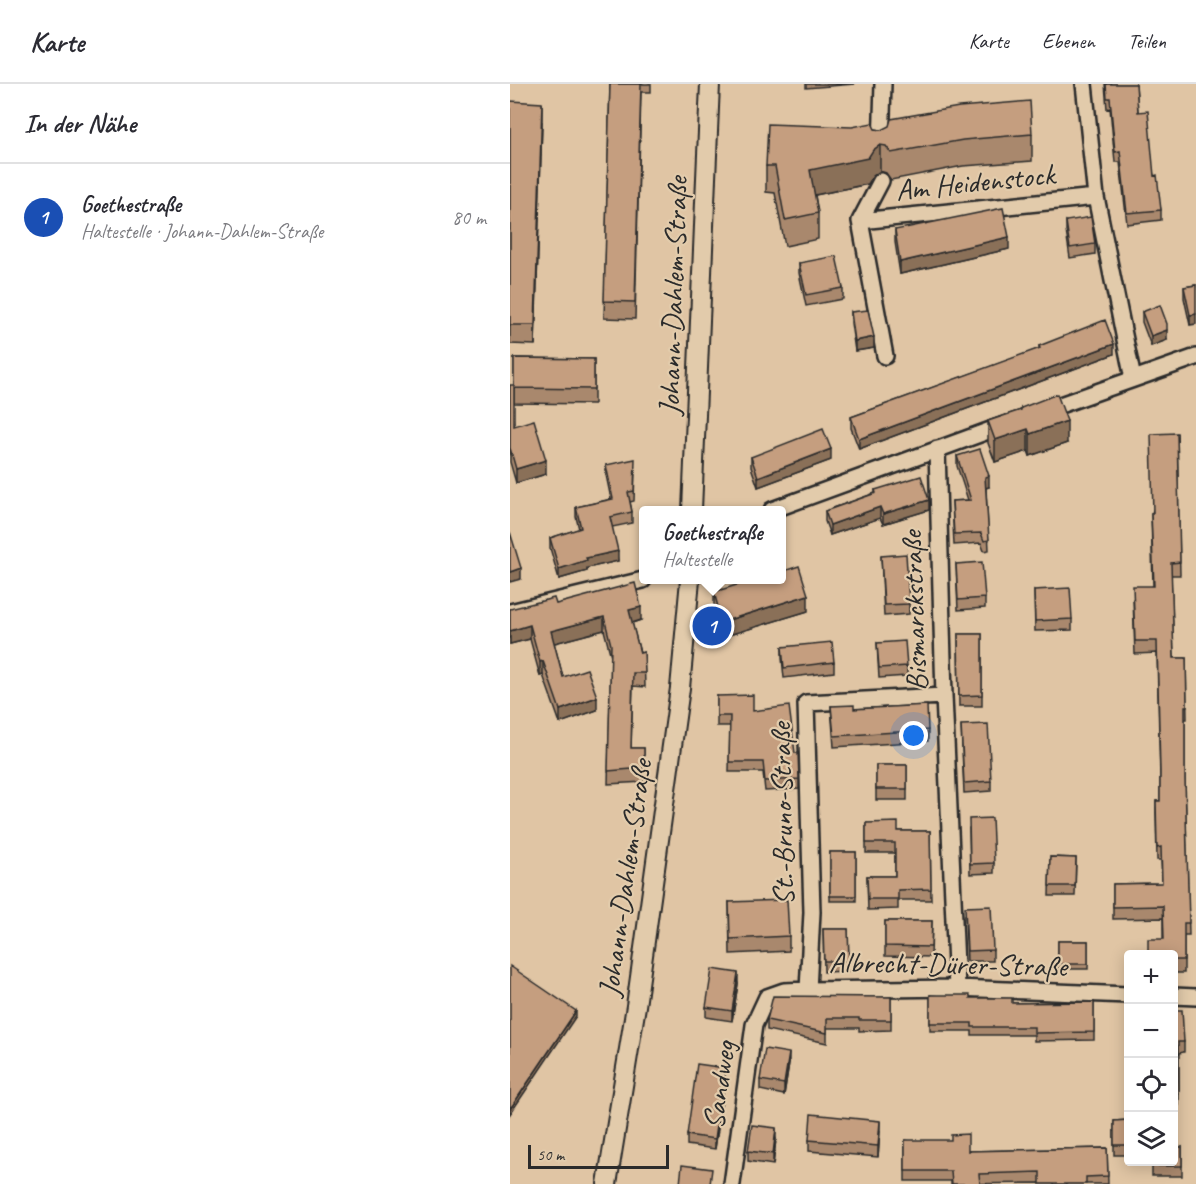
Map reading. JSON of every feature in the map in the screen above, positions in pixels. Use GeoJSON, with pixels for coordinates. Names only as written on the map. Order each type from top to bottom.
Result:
{"type":"FeatureCollection","features":[{"type":"Feature","properties":{"kind":"street","name":"Johann-Dahlem-Straße"},"geometry":{"type":"LineString","coordinates":[[692,506],[710,84]]}},
{"type":"Feature","properties":{"kind":"street","name":"Am Heidenstock"},"geometry":{"type":"LineString","coordinates":[[881,147],[883,84]]}},
{"type":"Feature","properties":{"kind":"street"},"geometry":{"type":"LineString","coordinates":[[1084,84],[1096,197],[1133,379]]}},
{"type":"Feature","properties":{"kind":"street","name":"Am Heidenstock"},"geometry":{"type":"LineString","coordinates":[[882,182],[860,221],[885,356]]}},
{"type":"Feature","properties":{"kind":"street","name":"Am Heidenstock"},"geometry":{"type":"LineString","coordinates":[[860,221],[1096,197]]}},
{"type":"Feature","properties":{"kind":"street"},"geometry":{"type":"LineString","coordinates":[[783,506],[1196,357]]}},
{"type":"Feature","properties":{"kind":"street","name":"Bismarckstraße"},"geometry":{"type":"LineString","coordinates":[[937,449],[944,696],[957,988]]}},
{"type":"Feature","properties":{"kind":"street"},"geometry":{"type":"LineString","coordinates":[[510,612],[639,580]]}},
{"type":"Feature","properties":{"kind":"street","name":"Johann-Dahlem-Straße"},"geometry":{"type":"LineString","coordinates":[[607,1184],[636,1006],[680,688],[690,584]]}},
{"type":"Feature","properties":{"kind":"street","name":"St.-Bruno-Straße"},"geometry":{"type":"LineString","coordinates":[[807,990],[812,912],[806,703],[944,696]]}},
{"type":"Feature","properties":{"kind":"street","name":"Albrecht-Dürer-Straße"},"geometry":{"type":"LineString","coordinates":[[768,997],[784,991],[957,988],[1124,995]]}},
{"type":"Feature","properties":{"kind":"street"},"geometry":{"type":"LineString","coordinates":[[1178,996],[1196,997]]}},
{"type":"Feature","properties":{"kind":"street","name":"Sandweg"},"geometry":{"type":"LineString","coordinates":[[732,1184],[754,1025],[768,997]]}},
{"type":"Feature","properties":{"kind":"building"},"geometry":{"type":"Polygon","coordinates":[[[610,84],[641,84],[635,302],[604,301],[610,84]]]}},
{"type":"Feature","properties":{"kind":"building"},"geometry":{"type":"Polygon","coordinates":[[[1106,84],[1136,84],[1138,112],[1148,111],[1154,176],[1157,175],[1161,210],[1127,213],[1120,151],[1115,152],[1110,98],[1107,98],[1106,84]]]}},
{"type":"Feature","properties":{"kind":"building"},"geometry":{"type":"Polygon","coordinates":[[[510,101],[542,103],[535,325],[510,325],[510,101]]]}},
{"type":"Feature","properties":{"kind":"building"},"geometry":{"type":"Polygon","coordinates":[[[1030,101],[1032,134],[963,140],[891,153],[886,146],[880,145],[868,158],[810,170],[818,213],[785,220],[775,166],[766,166],[768,124],[852,127],[872,123],[875,129],[881,130],[889,126],[891,119],[959,107],[1030,101]]]}},
{"type":"Feature","properties":{"kind":"building"},"geometry":{"type":"Polygon","coordinates":[[[1003,208],[1009,237],[900,262],[895,230],[1003,208]]]}},
{"type":"Feature","properties":{"kind":"building"},"geometry":{"type":"Polygon","coordinates":[[[1091,217],[1095,244],[1070,248],[1066,221],[1091,217]]]}},
{"type":"Feature","properties":{"kind":"building"},"geometry":{"type":"Polygon","coordinates":[[[836,256],[843,288],[806,295],[799,263],[836,256]]]}},
{"type":"Feature","properties":{"kind":"building"},"geometry":{"type":"Polygon","coordinates":[[[1196,285],[1196,314],[1190,315],[1184,287],[1196,285]]]}},
{"type":"Feature","properties":{"kind":"building"},"geometry":{"type":"Polygon","coordinates":[[[1160,305],[1167,330],[1151,336],[1142,312],[1160,305]]]}},
{"type":"Feature","properties":{"kind":"building"},"geometry":{"type":"Polygon","coordinates":[[[868,310],[874,337],[855,341],[851,312],[868,310]]]}},
{"type":"Feature","properties":{"kind":"building"},"geometry":{"type":"Polygon","coordinates":[[[1105,320],[1114,344],[859,439],[851,417],[1040,348],[1039,346],[1105,320]]]}},
{"type":"Feature","properties":{"kind":"building"},"geometry":{"type":"Polygon","coordinates":[[[514,358],[594,359],[594,389],[514,388],[514,358]]]}},
{"type":"Feature","properties":{"kind":"building"},"geometry":{"type":"Polygon","coordinates":[[[510,385],[514,385],[514,426],[534,420],[546,460],[516,469],[510,448],[510,385]]]}},
{"type":"Feature","properties":{"kind":"building"},"geometry":{"type":"Polygon","coordinates":[[[1057,394],[1067,421],[1030,434],[1028,429],[995,440],[988,421],[1057,394]]]}},
{"type":"Feature","properties":{"kind":"building"},"geometry":{"type":"Polygon","coordinates":[[[823,429],[831,449],[758,477],[751,457],[823,429]]]}},
{"type":"Feature","properties":{"kind":"building"},"geometry":{"type":"Polygon","coordinates":[[[1177,433],[1180,562],[1171,563],[1174,658],[1186,658],[1185,779],[1189,923],[1184,923],[1184,960],[1178,960],[1178,950],[1148,950],[1148,939],[1164,939],[1163,906],[1113,907],[1113,884],[1162,883],[1161,847],[1157,848],[1156,801],[1160,801],[1157,641],[1135,641],[1133,586],[1154,586],[1151,434],[1177,433]]]}},
{"type":"Feature","properties":{"kind":"building"},"geometry":{"type":"Polygon","coordinates":[[[980,449],[989,476],[985,477],[989,540],[984,541],[981,533],[954,534],[952,501],[971,500],[957,456],[980,449]]]}},
{"type":"Feature","properties":{"kind":"building"},"geometry":{"type":"Polygon","coordinates":[[[635,459],[634,491],[628,492],[632,512],[610,517],[618,551],[586,558],[587,560],[559,569],[550,538],[581,528],[576,507],[613,499],[606,465],[635,459]]]}},
{"type":"Feature","properties":{"kind":"building"},"geometry":{"type":"Polygon","coordinates":[[[921,476],[929,500],[883,514],[880,507],[830,525],[825,511],[876,493],[875,490],[921,476]]]}},
{"type":"Feature","properties":{"kind":"building"},"geometry":{"type":"Polygon","coordinates":[[[510,532],[521,568],[510,572],[510,532]]]}},
{"type":"Feature","properties":{"kind":"building"},"geometry":{"type":"Polygon","coordinates":[[[906,554],[909,604],[884,605],[881,556],[906,554]]]}},
{"type":"Feature","properties":{"kind":"building"},"geometry":{"type":"Polygon","coordinates":[[[982,562],[985,598],[958,600],[956,564],[982,562]]]}},
{"type":"Feature","properties":{"kind":"building"},"geometry":{"type":"Polygon","coordinates":[[[799,566],[808,595],[722,622],[714,592],[740,584],[786,584],[786,570],[799,566]]]}},
{"type":"Feature","properties":{"kind":"building"},"geometry":{"type":"Polygon","coordinates":[[[635,583],[641,607],[629,610],[640,653],[644,652],[645,673],[633,673],[631,748],[644,748],[644,768],[608,771],[611,645],[604,617],[551,631],[563,677],[587,669],[597,697],[560,710],[543,661],[540,662],[530,625],[510,631],[510,609],[554,598],[556,604],[635,583]]]}},
{"type":"Feature","properties":{"kind":"building"},"geometry":{"type":"Polygon","coordinates":[[[1070,588],[1072,619],[1035,621],[1034,590],[1070,588]]]}},
{"type":"Feature","properties":{"kind":"building"},"geometry":{"type":"Polygon","coordinates":[[[958,634],[982,634],[982,695],[959,696],[958,634]]]}},
{"type":"Feature","properties":{"kind":"building"},"geometry":{"type":"Polygon","coordinates":[[[905,641],[907,666],[879,668],[877,643],[905,641]]]}},
{"type":"Feature","properties":{"kind":"building"},"geometry":{"type":"Polygon","coordinates":[[[832,642],[834,662],[784,668],[782,647],[832,642]]]}},
{"type":"Feature","properties":{"kind":"building"},"geometry":{"type":"Polygon","coordinates":[[[753,695],[753,711],[789,706],[795,753],[798,753],[799,779],[765,781],[763,762],[729,762],[730,716],[717,716],[717,696],[753,695]]]}},
{"type":"Feature","properties":{"kind":"building"},"geometry":{"type":"Polygon","coordinates":[[[854,705],[854,709],[927,705],[928,730],[834,736],[831,706],[854,705]]]}},
{"type":"Feature","properties":{"kind":"building"},"geometry":{"type":"Polygon","coordinates":[[[988,724],[991,781],[964,783],[961,725],[988,724]]]}},
{"type":"Feature","properties":{"kind":"building"},"geometry":{"type":"Polygon","coordinates":[[[876,765],[907,765],[907,789],[876,789],[876,765]]]}},
{"type":"Feature","properties":{"kind":"building"},"geometry":{"type":"Polygon","coordinates":[[[992,818],[994,863],[970,864],[969,819],[992,818]]]}},
{"type":"Feature","properties":{"kind":"building"},"geometry":{"type":"Polygon","coordinates":[[[898,822],[898,831],[930,831],[931,889],[898,890],[898,899],[868,899],[867,876],[895,876],[895,843],[866,843],[866,823],[898,822]]]}},
{"type":"Feature","properties":{"kind":"building"},"geometry":{"type":"Polygon","coordinates":[[[830,852],[856,852],[856,896],[830,896],[830,852]]]}},
{"type":"Feature","properties":{"kind":"building"},"geometry":{"type":"Polygon","coordinates":[[[1050,857],[1076,858],[1075,886],[1049,886],[1050,857]]]}},
{"type":"Feature","properties":{"kind":"building"},"geometry":{"type":"Polygon","coordinates":[[[787,900],[789,936],[730,939],[729,902],[787,900]]]}},
{"type":"Feature","properties":{"kind":"building"},"geometry":{"type":"Polygon","coordinates":[[[991,906],[993,950],[967,951],[965,907],[991,906]]]}},
{"type":"Feature","properties":{"kind":"building"},"geometry":{"type":"Polygon","coordinates":[[[885,921],[932,921],[931,947],[885,946],[885,921]]]}},
{"type":"Feature","properties":{"kind":"building"},"geometry":{"type":"Polygon","coordinates":[[[823,929],[848,929],[849,961],[824,961],[823,929]]]}},
{"type":"Feature","properties":{"kind":"building"},"geometry":{"type":"Polygon","coordinates":[[[1058,941],[1088,941],[1088,964],[1058,964],[1058,941]]]}},
{"type":"Feature","properties":{"kind":"building"},"geometry":{"type":"Polygon","coordinates":[[[510,966],[576,1011],[510,1109],[510,966]]]}},
{"type":"Feature","properties":{"kind":"building"},"geometry":{"type":"Polygon","coordinates":[[[712,969],[738,973],[732,1011],[706,1007],[712,969]]]}},
{"type":"Feature","properties":{"kind":"building"},"geometry":{"type":"Polygon","coordinates":[[[930,995],[1012,998],[1012,1003],[1094,1002],[1094,1032],[1034,1033],[1034,1027],[972,1027],[972,1023],[930,1023],[930,995]]]}},
{"type":"Feature","properties":{"kind":"building"},"geometry":{"type":"Polygon","coordinates":[[[773,996],[891,997],[891,1020],[827,1018],[827,1033],[767,1020],[773,996]]]}},
{"type":"Feature","properties":{"kind":"building"},"geometry":{"type":"Polygon","coordinates":[[[1178,1010],[1182,1010],[1184,1042],[1178,1042],[1178,1010]]]}},
{"type":"Feature","properties":{"kind":"building"},"geometry":{"type":"Polygon","coordinates":[[[1178,1042],[1179,1094],[1178,1094],[1178,1042]]]}},
{"type":"Feature","properties":{"kind":"building"},"geometry":{"type":"Polygon","coordinates":[[[765,1049],[789,1053],[784,1084],[760,1080],[765,1049]]]}},
{"type":"Feature","properties":{"kind":"building"},"geometry":{"type":"Polygon","coordinates":[[[697,1064],[725,1068],[715,1139],[687,1135],[697,1064]]]}},
{"type":"Feature","properties":{"kind":"building"},"geometry":{"type":"Polygon","coordinates":[[[811,1114],[880,1121],[878,1146],[809,1140],[811,1114]]]}},
{"type":"Feature","properties":{"kind":"building"},"geometry":{"type":"Polygon","coordinates":[[[1124,1120],[1124,1145],[1114,1145],[1114,1121],[1124,1120]]]}},
{"type":"Feature","properties":{"kind":"building"},"geometry":{"type":"Polygon","coordinates":[[[752,1125],[776,1128],[773,1154],[748,1151],[752,1125]]]}},
{"type":"Feature","properties":{"kind":"building"},"geometry":{"type":"Polygon","coordinates":[[[968,1134],[968,1151],[1107,1148],[1108,1176],[1086,1177],[1086,1184],[1040,1184],[1040,1172],[979,1174],[980,1184],[952,1184],[951,1171],[905,1171],[905,1140],[951,1140],[951,1135],[968,1134]]]}},
{"type":"Feature","properties":{"kind":"building"},"geometry":{"type":"Polygon","coordinates":[[[1178,1147],[1182,1147],[1182,1166],[1178,1166],[1178,1147]]]}},
{"type":"Feature","properties":{"kind":"building"},"geometry":{"type":"Polygon","coordinates":[[[682,1165],[712,1169],[710,1184],[680,1184],[682,1165]]]}},
{"type":"Feature","properties":{"kind":"place","name":"Goethestraße"},"geometry":{"type":"Point","coordinates":[712,626]}}]}
